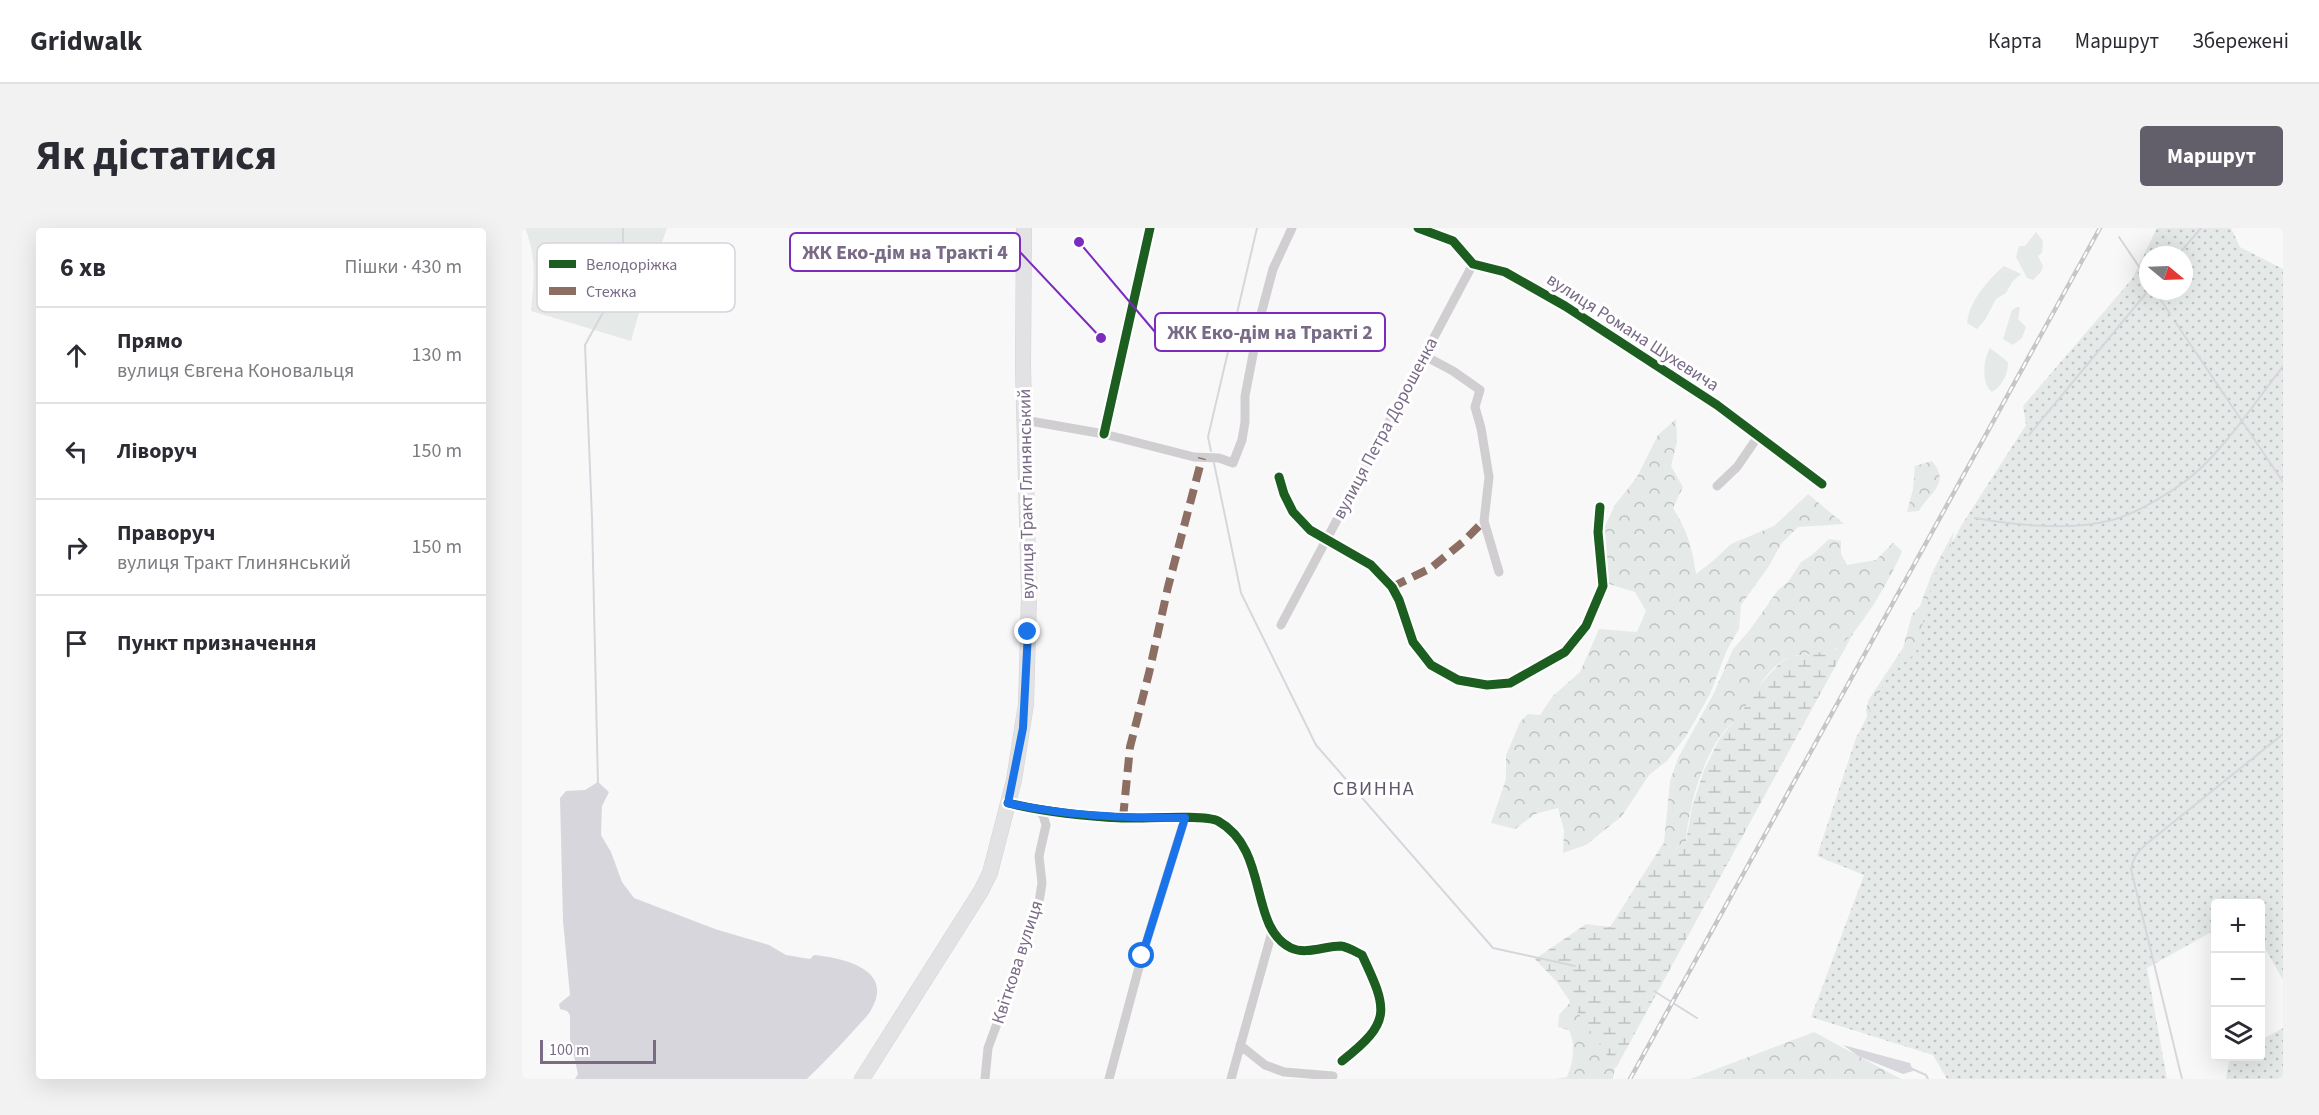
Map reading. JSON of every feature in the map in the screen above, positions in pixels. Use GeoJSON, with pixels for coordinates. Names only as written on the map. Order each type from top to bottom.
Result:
{"type":"FeatureCollection","features":[{"type":"Feature","properties":{"kind":"main road","name":"вулиця Тракт Глинянський"},"geometry":{"type":"LineString","coordinates":[[862,1079],[981,891],[993,865],[1019,754],[1026,704],[1029,596],[1022,287],[1024,228]]}},
{"type":"Feature","properties":{"kind":"street"},"geometry":{"type":"LineString","coordinates":[[1104,434],[1150,228]]}},
{"type":"Feature","properties":{"kind":"street"},"geometry":{"type":"LineString","coordinates":[[1024,420],[1104,434],[1194,457],[1219,458],[1233,463],[1242,440],[1245,396],[1260,318],[1273,269],[1292,228]]}},
{"type":"Feature","properties":{"kind":"street"},"geometry":{"type":"LineString","coordinates":[[1418,228],[1454,241],[1473,264]]}},
{"type":"Feature","properties":{"kind":"street","name":"вулиця Петра Дорошенка"},"geometry":{"type":"LineString","coordinates":[[1281,625],[1473,264]]}},
{"type":"Feature","properties":{"kind":"street","name":"вулиця Романа Шухевича"},"geometry":{"type":"LineString","coordinates":[[1473,264],[1505,272],[1565,306],[1759,435],[1822,484]]}},
{"type":"Feature","properties":{"kind":"street"},"geometry":{"type":"LineString","coordinates":[[1423,355],[1453,371],[1480,390],[1475,407],[1489,477],[1484,520],[1499,572]]}},
{"type":"Feature","properties":{"kind":"street"},"geometry":{"type":"LineString","coordinates":[[1717,486],[1737,467],[1759,435]]}},
{"type":"Feature","properties":{"kind":"street"},"geometry":{"type":"LineString","coordinates":[[1279,477],[1293,512],[1310,530],[1371,565],[1392,587],[1399,600],[1413,642],[1431,665],[1458,680],[1487,685],[1510,683],[1565,652],[1586,626],[1603,586],[1598,532],[1600,507]]}},
{"type":"Feature","properties":{"kind":"street"},"geometry":{"type":"LineString","coordinates":[[1008,803],[1038,810],[1123,818],[1217,820],[1241,842],[1254,867],[1265,915],[1272,932],[1292,948],[1313,950],[1343,946],[1362,955],[1377,987],[1382,1015],[1373,1033],[1342,1061]]}},
{"type":"Feature","properties":{"kind":"street","name":"Квіткова вулиця"},"geometry":{"type":"LineString","coordinates":[[985,1079],[988,1048],[1037,915],[1042,883],[1039,856],[1046,825],[1043,815],[1038,810]]}},
{"type":"Feature","properties":{"kind":"street"},"geometry":{"type":"LineString","coordinates":[[1108,1079],[1142,956],[1185,818]]}},
{"type":"Feature","properties":{"kind":"street"},"geometry":{"type":"LineString","coordinates":[[1231,1079],[1272,932]]}},
{"type":"Feature","properties":{"kind":"street"},"geometry":{"type":"LineString","coordinates":[[1240,1045],[1265,1065],[1284,1072],[1333,1076]]}},
{"type":"Feature","properties":{"kind":"green space"},"geometry":{"type":"Polygon","coordinates":[[[525,228],[667,228],[662,243],[537,243],[537,312],[639,312],[631,341],[531,311],[534,279],[529,239],[525,228]]]}},
{"type":"Feature","properties":{"kind":"green space"},"geometry":{"type":"Polygon","coordinates":[[[2157,228],[2231,228],[2240,247],[2283,269],[2283,980],[2265,948],[2265,899],[2211,899],[2211,932],[2147,968],[2167,1079],[1947,1079],[1933,1055],[1811,1017],[1864,875],[1817,856],[1856,738],[1888,676],[1916,653],[1933,578],[1961,526],[2026,425],[2023,406],[2132,279],[2139,265],[2139,300],[2193,300],[2193,246],[2148,246],[2157,228]]]}},
{"type":"Feature","properties":{"kind":"green space"},"geometry":{"type":"Polygon","coordinates":[[[2036,232],[2043,241],[2042,253],[2038,256],[2043,266],[2041,272],[2033,280],[2027,278],[2016,257],[2019,246],[2025,246],[2036,232]]]}},
{"type":"Feature","properties":{"kind":"green space"},"geometry":{"type":"Polygon","coordinates":[[[2004,266],[2021,274],[2012,282],[2006,293],[1996,299],[1985,320],[1977,329],[1967,323],[1972,306],[1991,278],[2004,266]]]}},
{"type":"Feature","properties":{"kind":"green space"},"geometry":{"type":"Polygon","coordinates":[[[2020,307],[2018,319],[2026,327],[2022,338],[2013,345],[2003,339],[2012,310],[2020,307]]]}},
{"type":"Feature","properties":{"kind":"green space"},"geometry":{"type":"Polygon","coordinates":[[[1990,348],[2008,362],[2004,379],[1992,392],[1986,383],[1984,371],[1990,348]]]}},
{"type":"Feature","properties":{"kind":"green space"},"geometry":{"type":"Polygon","coordinates":[[[1676,419],[1677,442],[1671,466],[1683,487],[1673,508],[1689,540],[1696,574],[1731,544],[1774,526],[1808,494],[1844,524],[1798,527],[1781,544],[1769,566],[1741,605],[1739,629],[1727,650],[1710,694],[1686,736],[1667,761],[1649,775],[1622,816],[1586,845],[1563,853],[1564,830],[1558,808],[1535,814],[1515,829],[1491,823],[1506,779],[1506,755],[1520,722],[1528,714],[1540,715],[1553,696],[1580,672],[1599,629],[1637,632],[1646,611],[1635,592],[1609,584],[1605,526],[1615,505],[1637,477],[1658,435],[1676,419]]]}},
{"type":"Feature","properties":{"kind":"green space"},"geometry":{"type":"Polygon","coordinates":[[[1932,461],[1940,476],[1937,488],[1919,511],[1907,512],[1913,489],[1915,466],[1932,461]]]}},
{"type":"Feature","properties":{"kind":"green space"},"geometry":{"type":"Polygon","coordinates":[[[1954,531],[1936,630],[1868,721],[1866,710],[1869,699],[1903,648],[1912,614],[1920,606],[1932,573],[1954,531]]]}},
{"type":"Feature","properties":{"kind":"green space"},"geometry":{"type":"Polygon","coordinates":[[[1829,539],[1841,541],[1841,554],[1847,565],[1876,560],[1893,543],[1902,551],[1874,604],[1845,643],[1831,651],[1792,656],[1780,663],[1722,734],[1712,749],[1696,788],[1686,842],[1673,851],[1664,842],[1670,781],[1678,758],[1714,693],[1733,649],[1749,631],[1778,590],[1788,582],[1801,562],[1829,539]]]}},
{"type":"Feature","properties":{"kind":"green space"},"geometry":{"type":"Polygon","coordinates":[[[1854,632],[1616,1068],[1556,981],[1535,959],[1586,924],[1610,927],[1664,842],[1673,851],[1686,842],[1692,807],[1704,770],[1720,738],[1743,710],[1756,689],[1779,664],[1789,657],[1836,650],[1854,632]]]}},
{"type":"Feature","properties":{"kind":"green space"},"geometry":{"type":"Polygon","coordinates":[[[1575,997],[1617,1056],[1613,1079],[1555,1079],[1567,1077],[1571,1065],[1573,1047],[1571,1035],[1569,1030],[1558,1027],[1559,1015],[1575,997]]]}},
{"type":"Feature","properties":{"kind":"green space"},"geometry":{"type":"Polygon","coordinates":[[[2283,1028],[2283,1079],[2226,1079],[2229,1061],[2265,1061],[2265,1038],[2283,1028]]]}},
{"type":"Feature","properties":{"kind":"green space"},"geometry":{"type":"Polygon","coordinates":[[[1814,1032],[1901,1079],[1690,1079],[1814,1032]]]}},
{"type":"Feature","properties":{"kind":"shaded area"},"geometry":{"type":"Polygon","coordinates":[[[598,782],[609,792],[602,806],[601,835],[611,852],[622,882],[634,898],[715,929],[769,945],[786,955],[810,959],[814,955],[839,959],[862,968],[871,975],[876,985],[877,996],[870,1012],[807,1079],[575,1079],[578,1074],[570,1039],[570,1015],[567,1011],[560,1009],[559,1004],[570,995],[563,921],[560,798],[566,791],[585,790],[598,782]]]}},
{"type":"Feature","properties":{"kind":"shaded area"},"geometry":{"type":"Polygon","coordinates":[[[1843,1045],[1910,1063],[1913,1071],[1903,1074],[1858,1056],[1843,1045]]]}},
{"type":"Feature","properties":{"kind":"waterway"},"geometry":{"type":"LineString","coordinates":[[623,228],[623,243]]}},
{"type":"Feature","properties":{"kind":"waterway"},"geometry":{"type":"LineString","coordinates":[[1211,451],[1208,437],[1257,228]]}},
{"type":"Feature","properties":{"kind":"waterway"},"geometry":{"type":"LineString","coordinates":[[2186,246],[2201,228]]}},
{"type":"Feature","properties":{"kind":"waterway"},"geometry":{"type":"LineString","coordinates":[[2119,237],[2139,267]]}},
{"type":"Feature","properties":{"kind":"waterway"},"geometry":{"type":"LineString","coordinates":[[2029,435],[2141,300]]}},
{"type":"Feature","properties":{"kind":"waterway"},"geometry":{"type":"LineString","coordinates":[[2161,300],[2170,314]]}},
{"type":"Feature","properties":{"kind":"waterway"},"geometry":{"type":"LineString","coordinates":[[598,785],[592,518],[585,345],[603,312]]}},
{"type":"Feature","properties":{"kind":"waterway"},"geometry":{"type":"LineString","coordinates":[[2176,323],[2283,482]]}},
{"type":"Feature","properties":{"kind":"waterway"},"geometry":{"type":"LineString","coordinates":[[1975,518],[2024,525],[2076,526],[2108,521],[2132,513],[2183,483],[2203,466],[2235,430],[2283,366]]}},
{"type":"Feature","properties":{"kind":"waterway"},"geometry":{"type":"LineString","coordinates":[[1214,463],[1241,593],[1316,745],[1493,948],[1575,966]]}},
{"type":"Feature","properties":{"kind":"waterway"},"geometry":{"type":"LineString","coordinates":[[2182,1079],[2131,869],[2132,865],[2145,845],[2283,734]]}},
{"type":"Feature","properties":{"kind":"waterway"},"geometry":{"type":"LineString","coordinates":[[1654,991],[1697,1018]]}},
{"type":"Feature","properties":{"kind":"waterway"},"geometry":{"type":"LineString","coordinates":[[1910,1068],[1926,1075],[1928,1079]]}},
{"type":"Feature","properties":{"kind":"railway"},"geometry":{"type":"LineString","coordinates":[[1630,1079],[2100,228]]}},
{"type":"Feature","properties":{"kind":"marked path"},"geometry":{"type":"LineString","coordinates":[[1123,818],[1130,747],[1168,587],[1202,458]]}},
{"type":"Feature","properties":{"kind":"marked path"},"geometry":{"type":"LineString","coordinates":[[1392,587],[1431,568],[1484,521]]}},
{"type":"Feature","properties":{"kind":"cycle path"},"geometry":{"type":"LineString","coordinates":[[1104,434],[1150,228]]}},
{"type":"Feature","properties":{"kind":"cycle path"},"geometry":{"type":"LineString","coordinates":[[1418,228],[1453,241],[1473,264],[1505,272],[1565,306],[1717,405],[1822,484]]}},
{"type":"Feature","properties":{"kind":"cycle path"},"geometry":{"type":"LineString","coordinates":[[1279,477],[1293,512],[1310,530],[1371,565],[1392,587],[1399,600],[1413,642],[1431,665],[1458,680],[1487,685],[1510,683],[1565,652],[1586,626],[1603,586],[1598,532],[1600,507]]}},
{"type":"Feature","properties":{"kind":"cycle path"},"geometry":{"type":"LineString","coordinates":[[1008,803],[1093,816],[1200,818],[1218,821],[1234,834],[1245,850],[1253,868],[1269,923],[1278,938],[1297,950],[1341,946],[1362,955],[1377,989],[1380,1014],[1377,1025],[1370,1036],[1342,1061]]}},
{"type":"Feature","properties":{"kind":"place","name":"ЖК Еко-дім на Тракті 2"},"geometry":{"type":"Point","coordinates":[1079,242]}},
{"type":"Feature","properties":{"kind":"place","name":"ЖК Еко-дім на Тракті 4"},"geometry":{"type":"Point","coordinates":[1101,338]}},
{"type":"Feature","properties":{"kind":"district","name":"СВИННА"},"geometry":{"type":"Point","coordinates":[1374,788]}},
{"type":"Feature","properties":{"kind":"route"},"geometry":{"type":"LineString","coordinates":[[1028,632],[1026,704],[1008,803],[1038,810],[1123,818],[1185,818],[1142,956]]}}]}
